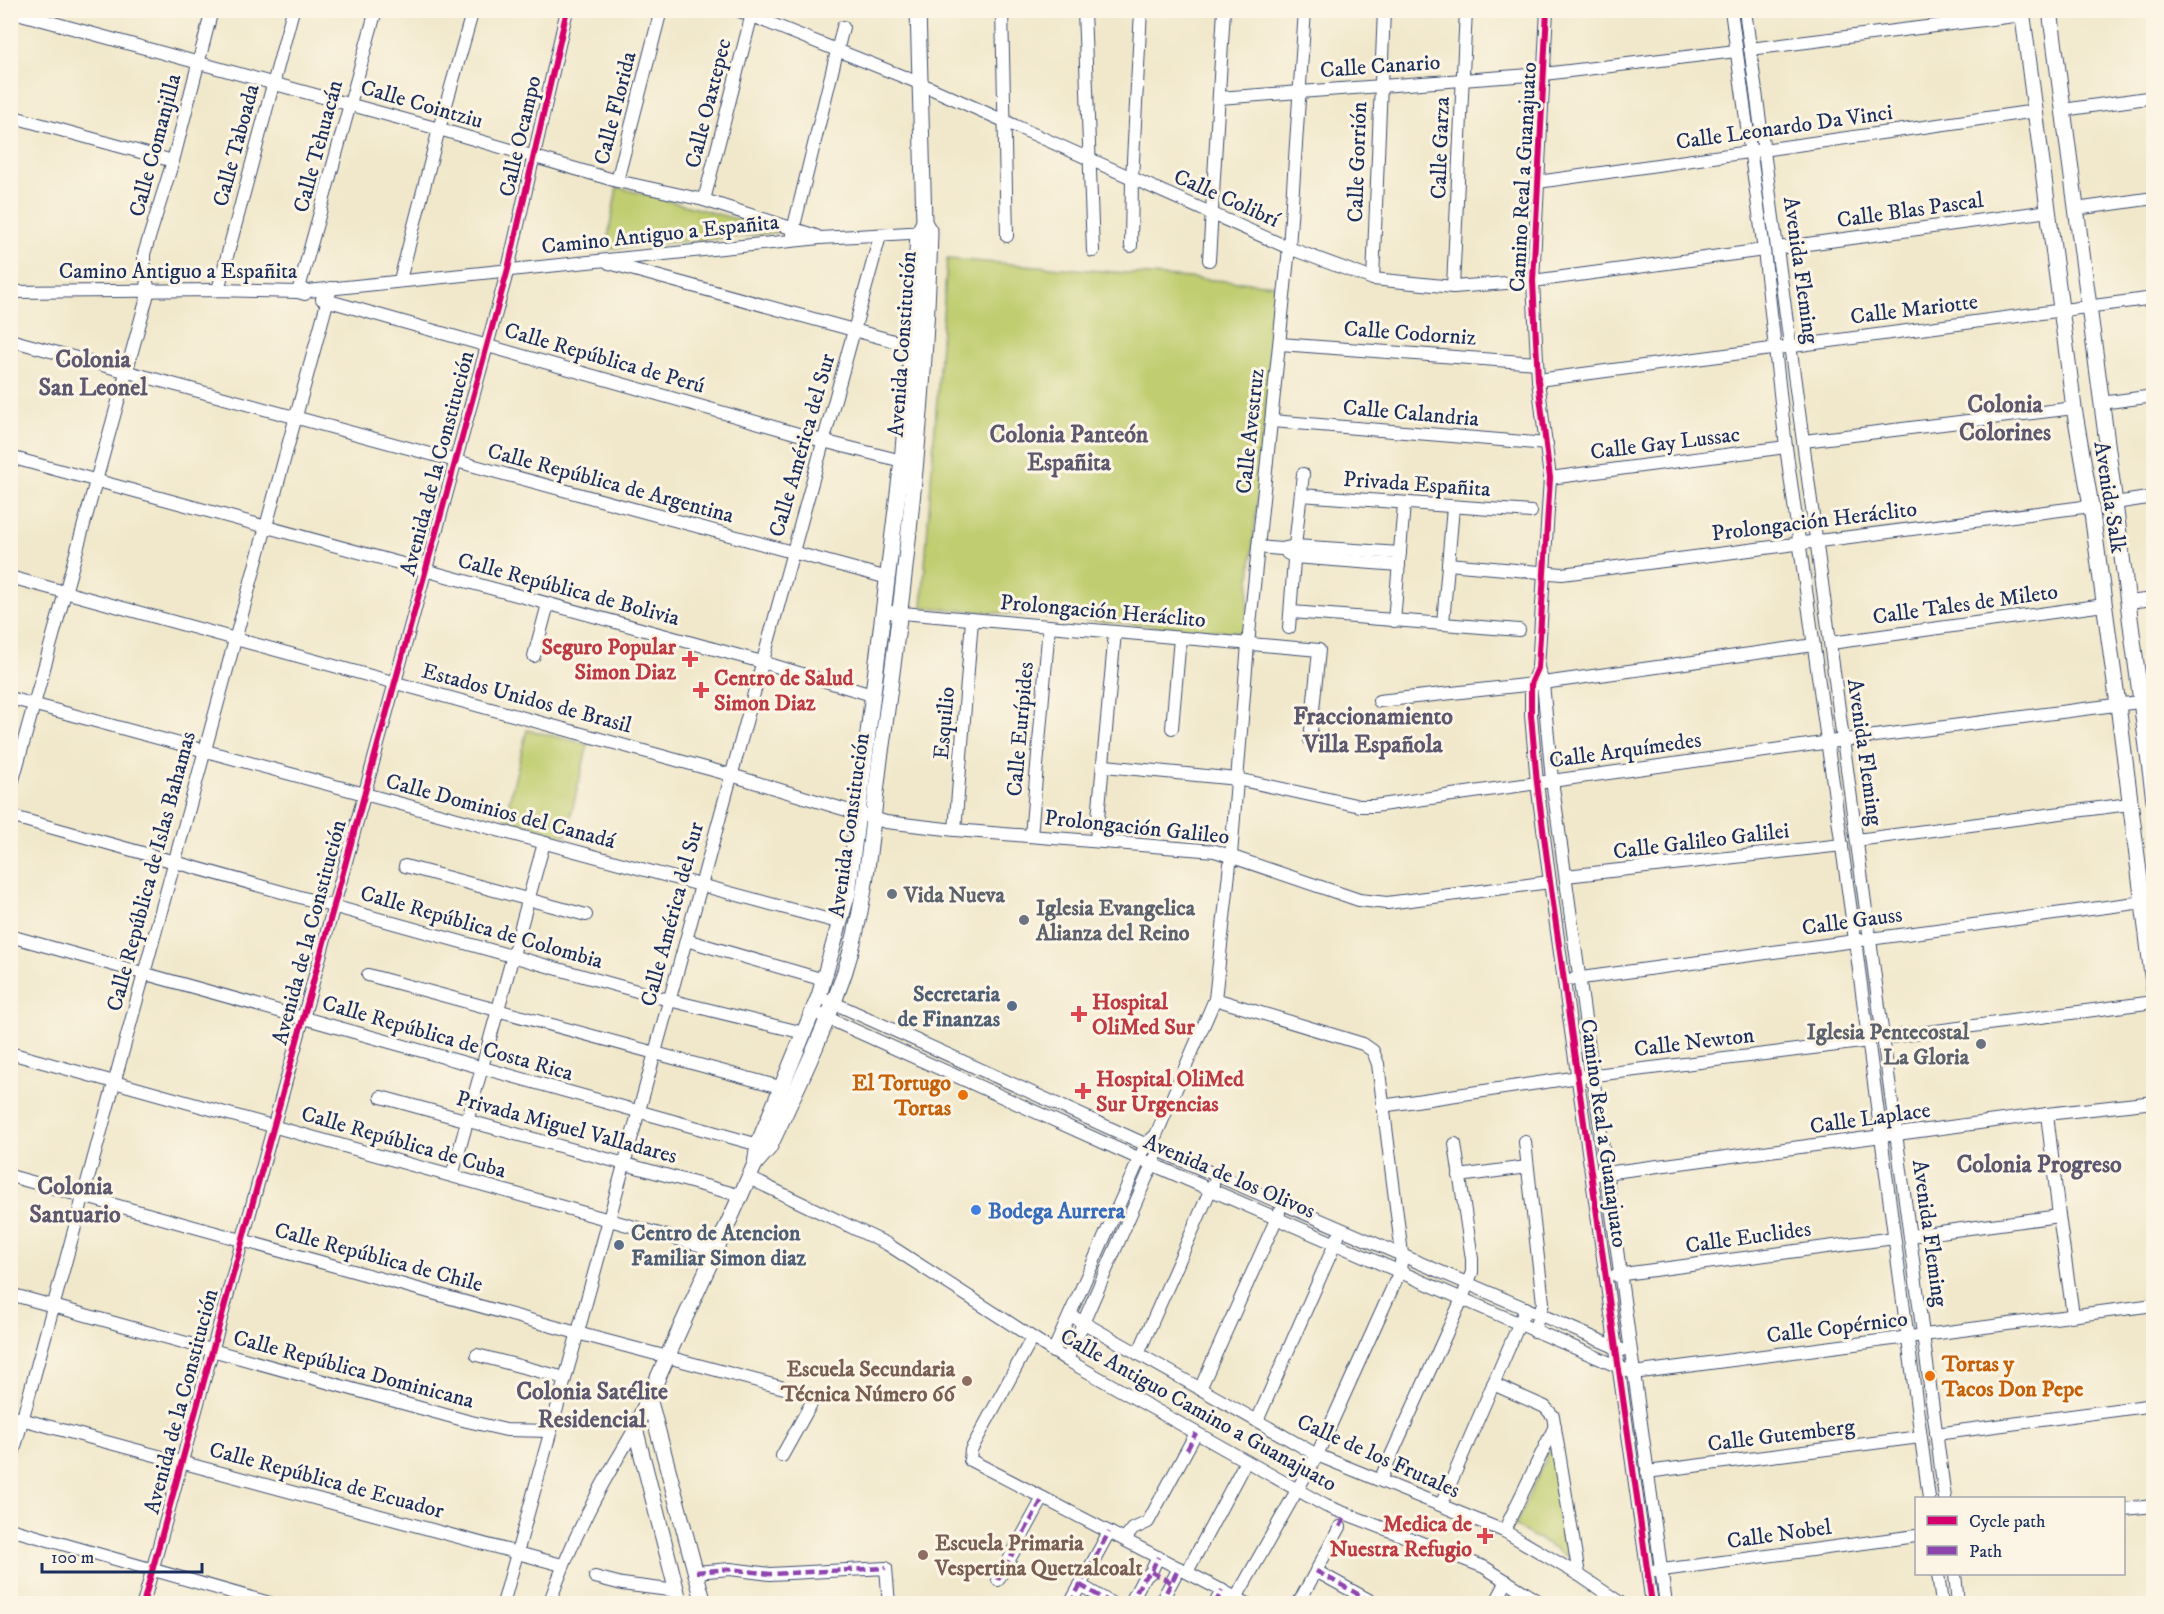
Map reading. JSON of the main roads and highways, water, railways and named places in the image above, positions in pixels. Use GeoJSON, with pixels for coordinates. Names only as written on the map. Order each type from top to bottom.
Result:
{"type":"FeatureCollection","features":[{"type":"Feature","properties":{"kind":"main road","name":"Avenida Constitución"},"geometry":{"type":"LineString","coordinates":[[678,1597],[635,1428],[742,1196],[819,1014],[826,999],[845,972],[863,900],[901,614],[926,347],[918,10]]}},
{"type":"Feature","properties":{"kind":"main road","name":"Avenida Salk"},"geometry":{"type":"LineString","coordinates":[[2050,11],[2128,602],[2147,701],[2154,800]]}},
{"type":"Feature","properties":{"kind":"main road","name":"Avenida Salk"},"geometry":{"type":"LineString","coordinates":[[2023,13],[2074,408],[2091,506],[2118,705],[2154,991]]}},
{"type":"Feature","properties":{"kind":"main road","name":"Avenida Constitución"},"geometry":{"type":"LineString","coordinates":[[826,999],[824,980],[848,893],[884,611],[902,460],[924,229]]}},
{"type":"Feature","properties":{"kind":"main road","name":"Avenida Constitución"},"geometry":{"type":"LineString","coordinates":[[764,1146],[780,1088],[804,1033],[819,1014]]}},
{"type":"Feature","properties":{"kind":"main road"},"geometry":{"type":"LineString","coordinates":[[649,1398],[704,1604]]}},
{"type":"Feature","properties":{"kind":"place","name":"Seguro Popular Simon Diaz"},"geometry":{"type":"Point","coordinates":[690,659]}},
{"type":"Feature","properties":{"kind":"place","name":"Centro de Salud Simon Diaz"},"geometry":{"type":"Point","coordinates":[701,690]}},
{"type":"Feature","properties":{"kind":"place","name":"Vida Nueva"},"geometry":{"type":"Point","coordinates":[892,894]}},
{"type":"Feature","properties":{"kind":"place","name":"Iglesia Evangelica Alianza del Reino"},"geometry":{"type":"Point","coordinates":[1024,920]}},
{"type":"Feature","properties":{"kind":"place","name":"Secretaria de Finanzas"},"geometry":{"type":"Point","coordinates":[1012,1006]}},
{"type":"Feature","properties":{"kind":"place","name":"Hospital OliMed Sur"},"geometry":{"type":"Point","coordinates":[1079,1014]}},
{"type":"Feature","properties":{"kind":"place","name":"Iglesia Pentecostal La Gloria"},"geometry":{"type":"Point","coordinates":[1981,1044]}},
{"type":"Feature","properties":{"kind":"place","name":"Hospital OliMed Sur Urgencias"},"geometry":{"type":"Point","coordinates":[1083,1091]}},
{"type":"Feature","properties":{"kind":"place","name":"El Tortugo Tortas"},"geometry":{"type":"Point","coordinates":[963,1095]}},
{"type":"Feature","properties":{"kind":"place","name":"Bodega Aurrera"},"geometry":{"type":"Point","coordinates":[976,1210]}},
{"type":"Feature","properties":{"kind":"place","name":"Centro de Atencion Familiar Simon diaz"},"geometry":{"type":"Point","coordinates":[619,1245]}},
{"type":"Feature","properties":{"kind":"place","name":"Tortas y Tacos Don Pepe"},"geometry":{"type":"Point","coordinates":[1930,1376]}},
{"type":"Feature","properties":{"kind":"place","name":"Escuela Secundaria Técnica Número 66"},"geometry":{"type":"Point","coordinates":[967,1381]}},
{"type":"Feature","properties":{"kind":"place","name":"Medica de Nuestra Refugio"},"geometry":{"type":"Point","coordinates":[1485,1536]}},
{"type":"Feature","properties":{"kind":"place","name":"Escuela Primaria Vespertina Quetzalcoalt"},"geometry":{"type":"Point","coordinates":[923,1555]}},
{"type":"Feature","properties":{"kind":"district","name":"Colonia San Leonel"},"geometry":{"type":"Point","coordinates":[93,373]}},
{"type":"Feature","properties":{"kind":"district","name":"Colonia Colorines"},"geometry":{"type":"Point","coordinates":[2005,418]}},
{"type":"Feature","properties":{"kind":"district","name":"Colonia Panteón Españita"},"geometry":{"type":"Point","coordinates":[1069,448]}},
{"type":"Feature","properties":{"kind":"district","name":"Fraccionamiento Villa Española"},"geometry":{"type":"Point","coordinates":[1373,730]}},
{"type":"Feature","properties":{"kind":"district","name":"Colonia Progreso"},"geometry":{"type":"Point","coordinates":[2039,1164]}},
{"type":"Feature","properties":{"kind":"district","name":"Colonia Santuario"},"geometry":{"type":"Point","coordinates":[75,1200]}},
{"type":"Feature","properties":{"kind":"district","name":"Colonia Satélite Residencial"},"geometry":{"type":"Point","coordinates":[592,1405]}}]}
